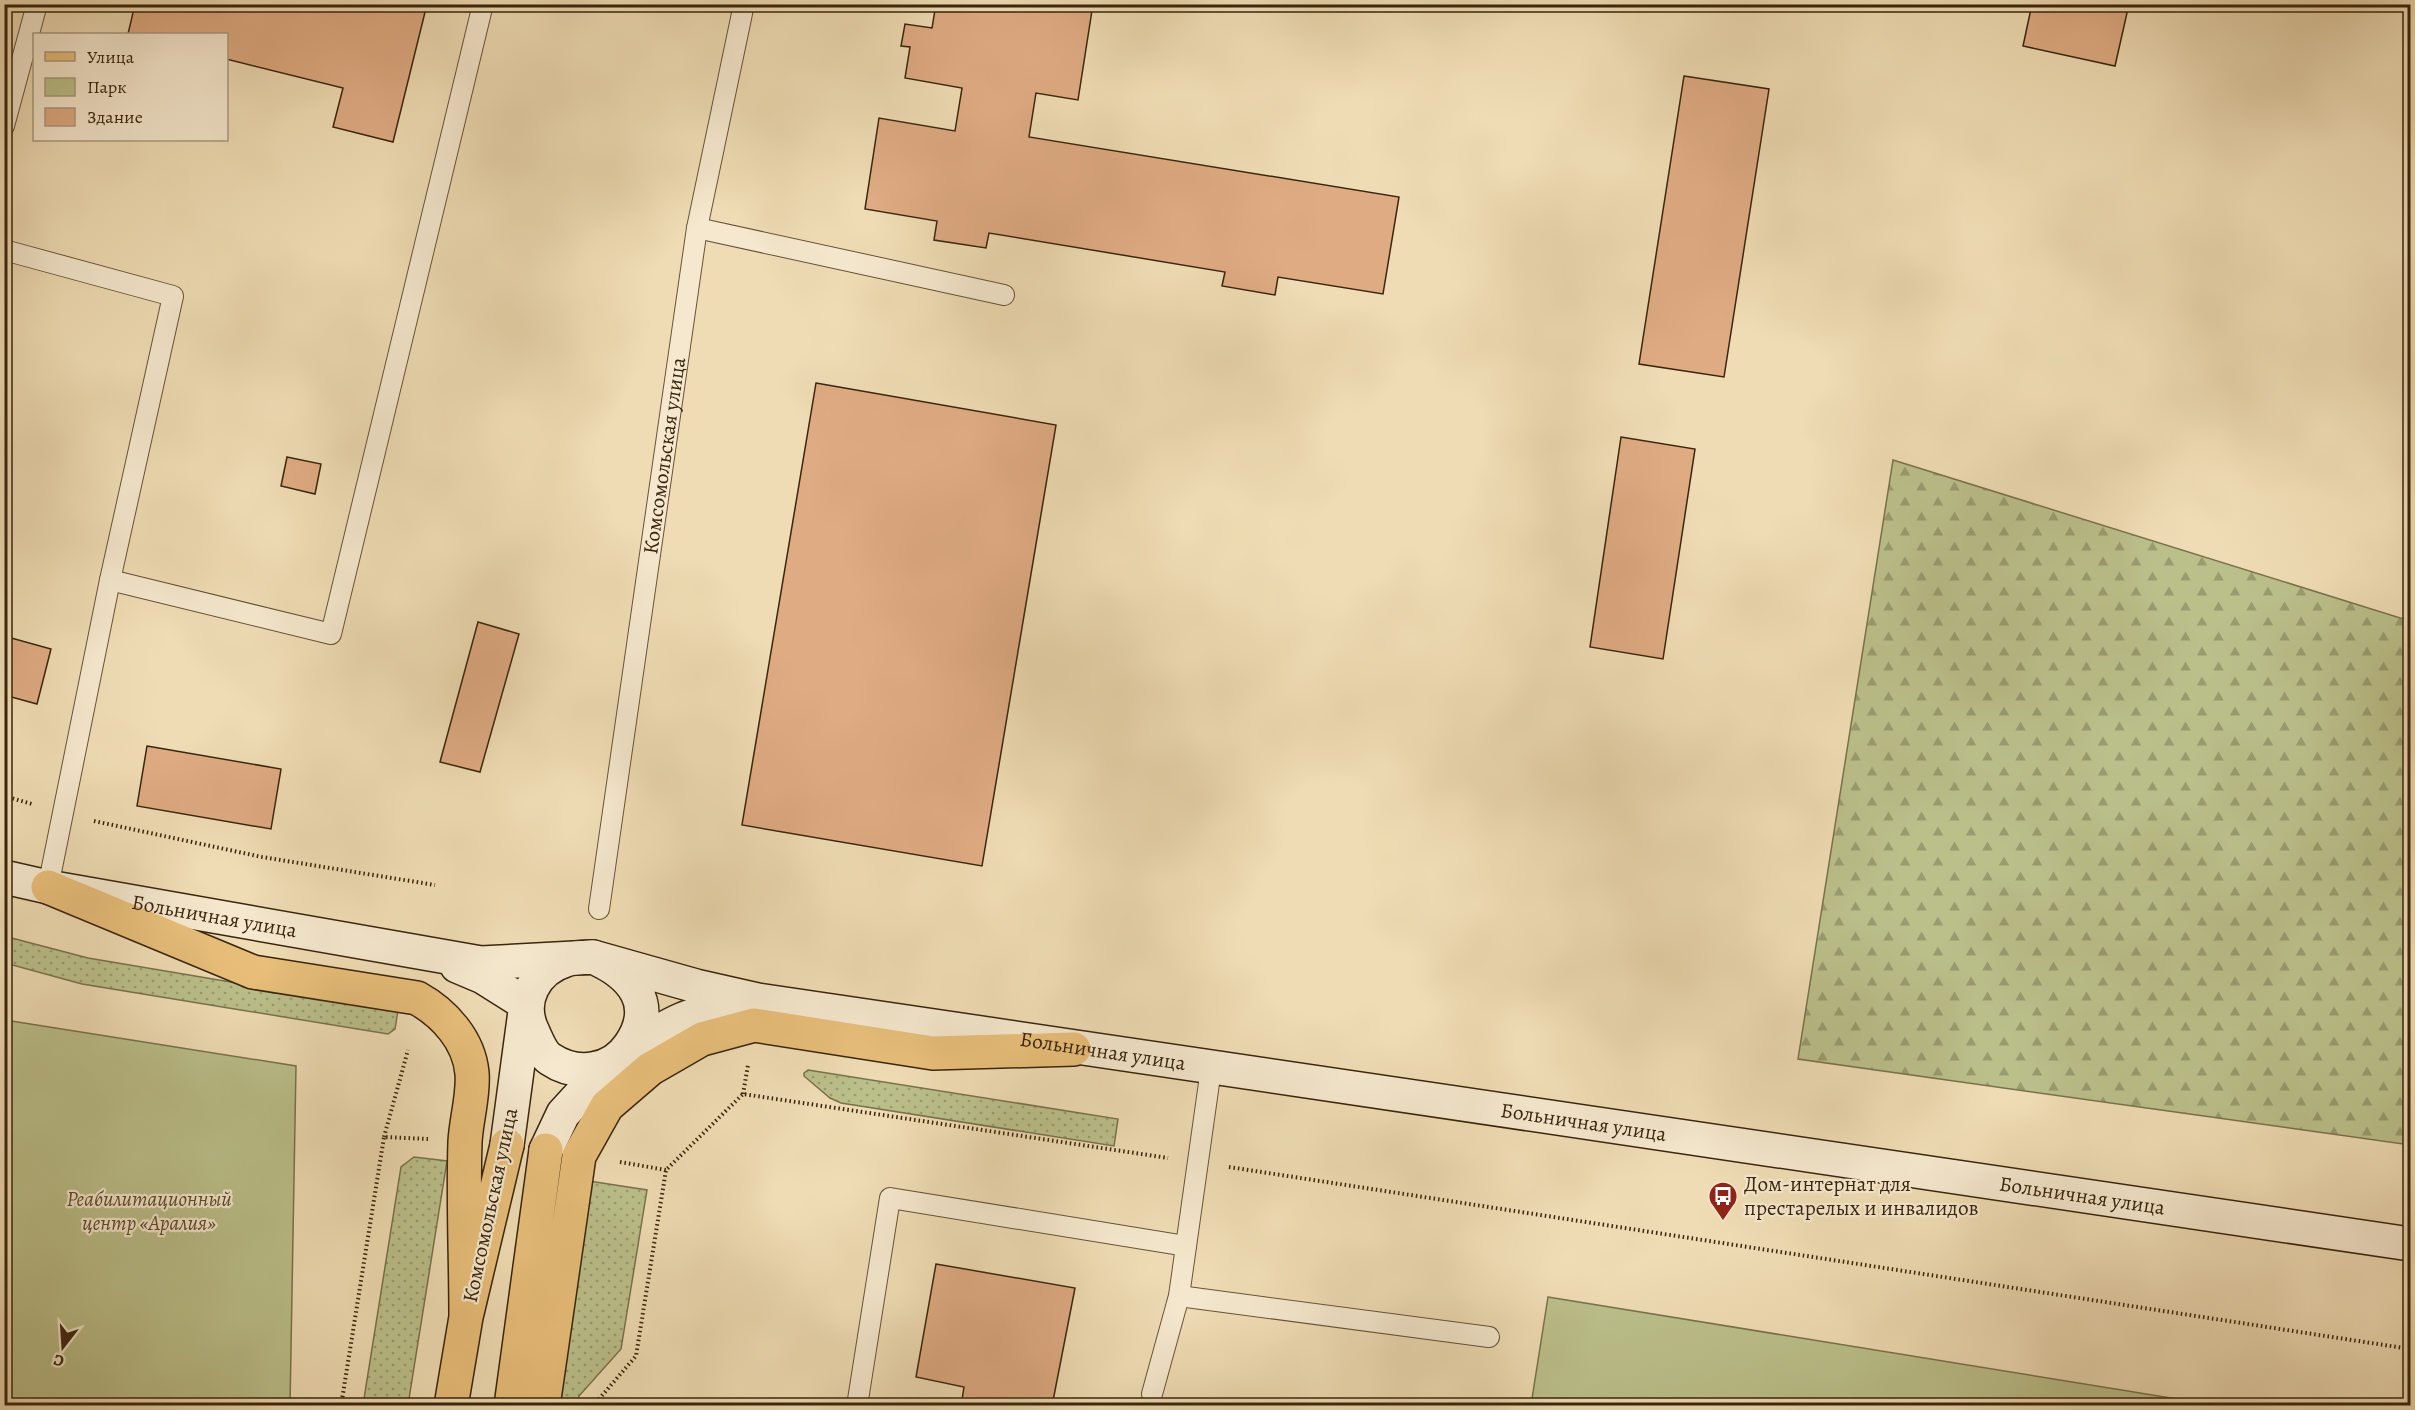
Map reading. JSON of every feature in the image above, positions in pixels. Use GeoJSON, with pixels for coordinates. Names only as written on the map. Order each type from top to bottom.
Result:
{"type":"FeatureCollection","features":[{"type":"Feature","properties":{"kind":"main road","name":"Больничная улица"},"geometry":{"type":"LineString","coordinates":[[4,877],[48,887],[481,963],[593,957],[696,987],[758,1000],[2410,1245]]}},
{"type":"Feature","properties":{"kind":"main road"},"geometry":{"type":"LineString","coordinates":[[48,887],[253,972],[417,998],[436,1009],[456,1033],[464,1047],[472,1073],[465,1140],[466,1317]]}},
{"type":"Feature","properties":{"kind":"main road","name":"Больничная улица"},"geometry":{"type":"LineString","coordinates":[[424,954],[483,977],[526,1004]]}},
{"type":"Feature","properties":{"kind":"main road","name":"Больничная улица"},"geometry":{"type":"LineString","coordinates":[[593,957],[567,960],[550,968],[534,983],[526,1004],[531,1028],[549,1059],[578,1071],[616,1060],[664,1026],[701,1010],[758,1000]]}},
{"type":"Feature","properties":{"kind":"main road"},"geometry":{"type":"LineString","coordinates":[[593,957],[611,965],[626,976],[638,992],[641,1011],[638,1034],[616,1060]]}},
{"type":"Feature","properties":{"kind":"main road","name":"Комсомольская улица"},"geometry":{"type":"LineString","coordinates":[[451,1406],[466,1317],[507,1145],[526,1004]]}},
{"type":"Feature","properties":{"kind":"main road"},"geometry":{"type":"LineString","coordinates":[[543,1406],[579,1156],[607,1106],[650,1068],[702,1039],[754,1025],[933,1053],[1074,1048]]}},
{"type":"Feature","properties":{"kind":"main road","name":"Комсомольская улица"},"geometry":{"type":"LineString","coordinates":[[511,1406],[546,1150],[563,1114],[616,1060]]}},
{"type":"Feature","properties":{"kind":"lane"},"geometry":{"type":"LineString","coordinates":[[4,126],[37,4]]}},
{"type":"Feature","properties":{"kind":"lane"},"geometry":{"type":"LineString","coordinates":[[110,580],[331,634],[483,4]]}},
{"type":"Feature","properties":{"kind":"lane","name":"Комсомольская улица"},"geometry":{"type":"LineString","coordinates":[[599,909],[697,228],[744,4]]}},
{"type":"Feature","properties":{"kind":"lane"},"geometry":{"type":"LineString","coordinates":[[697,228],[1004,294]]}},
{"type":"Feature","properties":{"kind":"lane"},"geometry":{"type":"LineString","coordinates":[[4,250],[173,296],[110,580],[48,887]]}},
{"type":"Feature","properties":{"kind":"lane"},"geometry":{"type":"LineString","coordinates":[[1152,1394],[1179,1296],[1211,1069]]}},
{"type":"Feature","properties":{"kind":"lane"},"geometry":{"type":"LineString","coordinates":[[857,1406],[890,1198],[1186,1246]]}},
{"type":"Feature","properties":{"kind":"lane"},"geometry":{"type":"LineString","coordinates":[[1179,1296],[1489,1337]]}},
{"type":"Feature","properties":{"kind":"path"},"geometry":{"type":"LineString","coordinates":[[4,796],[63,813],[262,857],[435,885]]}},
{"type":"Feature","properties":{"kind":"path"},"geometry":{"type":"LineString","coordinates":[[341,1406],[384,1137],[408,1050]]}},
{"type":"Feature","properties":{"kind":"path"},"geometry":{"type":"LineString","coordinates":[[593,1406],[636,1356],[666,1170],[743,1094],[748,1061]]}},
{"type":"Feature","properties":{"kind":"path"},"geometry":{"type":"LineString","coordinates":[[743,1094],[2410,1349]]}},
{"type":"Feature","properties":{"kind":"path"},"geometry":{"type":"LineString","coordinates":[[384,1137],[465,1140]]}},
{"type":"Feature","properties":{"kind":"path"},"geometry":{"type":"LineString","coordinates":[[609,1161],[666,1170]]}},
{"type":"Feature","properties":{"kind":"green space"},"geometry":{"type":"Polygon","coordinates":[[[1893,460],[2410,621],[2410,1145],[1798,1059],[1893,460]]]}},
{"type":"Feature","properties":{"kind":"green space"},"geometry":{"type":"Polygon","coordinates":[[[4,936],[88,958],[398,1010],[395,1029],[388,1034],[82,984],[5,963],[4,936]]]}},
{"type":"Feature","properties":{"kind":"green space","name":"Реабилитационный центр «Аралия»"},"geometry":{"type":"Polygon","coordinates":[[[5,1020],[296,1066],[290,1405],[5,1405],[5,1020]]]}},
{"type":"Feature","properties":{"kind":"green space"},"geometry":{"type":"Polygon","coordinates":[[[808,1070],[1118,1119],[1114,1146],[841,1103],[830,1098],[804,1076],[808,1070]]]}},
{"type":"Feature","properties":{"kind":"green space"},"geometry":{"type":"Polygon","coordinates":[[[414,1157],[447,1161],[408,1405],[363,1405],[401,1167],[414,1157]]]}},
{"type":"Feature","properties":{"kind":"green space"},"geometry":{"type":"Polygon","coordinates":[[[589,1181],[647,1190],[621,1349],[579,1396],[577,1405],[556,1406],[589,1181]]]}},
{"type":"Feature","properties":{"kind":"green space"},"geometry":{"type":"Polygon","coordinates":[[[1548,1297],[2214,1405],[1531,1405],[1548,1297]]]}},
{"type":"Feature","properties":{"kind":"building"},"geometry":{"type":"Polygon","coordinates":[[[135,4],[427,4],[393,142],[333,127],[343,88],[228,59],[228,33],[128,33],[135,4]]]}},
{"type":"Feature","properties":{"kind":"building"},"geometry":{"type":"Polygon","coordinates":[[[936,4],[1093,4],[1078,100],[1036,93],[1029,137],[1399,197],[1383,294],[1278,277],[1275,295],[1222,286],[1225,272],[989,233],[986,248],[934,240],[937,221],[865,209],[879,118],[955,131],[962,88],[905,78],[910,47],[901,46],[905,24],[932,28],[936,4]]]}},
{"type":"Feature","properties":{"kind":"building"},"geometry":{"type":"Polygon","coordinates":[[[2032,4],[2129,4],[2115,66],[2023,46],[2032,4]]]}},
{"type":"Feature","properties":{"kind":"building"},"geometry":{"type":"Polygon","coordinates":[[[1684,76],[1769,89],[1724,377],[1639,364],[1684,76]]]}},
{"type":"Feature","properties":{"kind":"building"},"geometry":{"type":"Polygon","coordinates":[[[816,383],[1056,425],[982,866],[742,825],[816,383]]]}},
{"type":"Feature","properties":{"kind":"building"},"geometry":{"type":"Polygon","coordinates":[[[1621,437],[1695,449],[1663,659],[1590,647],[1621,437]]]}},
{"type":"Feature","properties":{"kind":"building"},"geometry":{"type":"Polygon","coordinates":[[[287,457],[321,464],[315,494],[281,486],[287,457]]]}},
{"type":"Feature","properties":{"kind":"building"},"geometry":{"type":"Polygon","coordinates":[[[478,622],[519,634],[480,772],[440,762],[478,622]]]}},
{"type":"Feature","properties":{"kind":"building"},"geometry":{"type":"Polygon","coordinates":[[[4,636],[51,649],[37,704],[4,695],[4,636]]]}},
{"type":"Feature","properties":{"kind":"building"},"geometry":{"type":"Polygon","coordinates":[[[147,746],[281,769],[271,829],[137,806],[147,746]]]}},
{"type":"Feature","properties":{"kind":"building"},"geometry":{"type":"Polygon","coordinates":[[[936,1264],[1075,1288],[1052,1406],[961,1406],[964,1387],[916,1377],[936,1264]]]}},
{"type":"Feature","properties":{"kind":"place","name":"Дом-интернат для престарелых и инвалидов"},"geometry":{"type":"Point","coordinates":[1723,1222]}}]}
